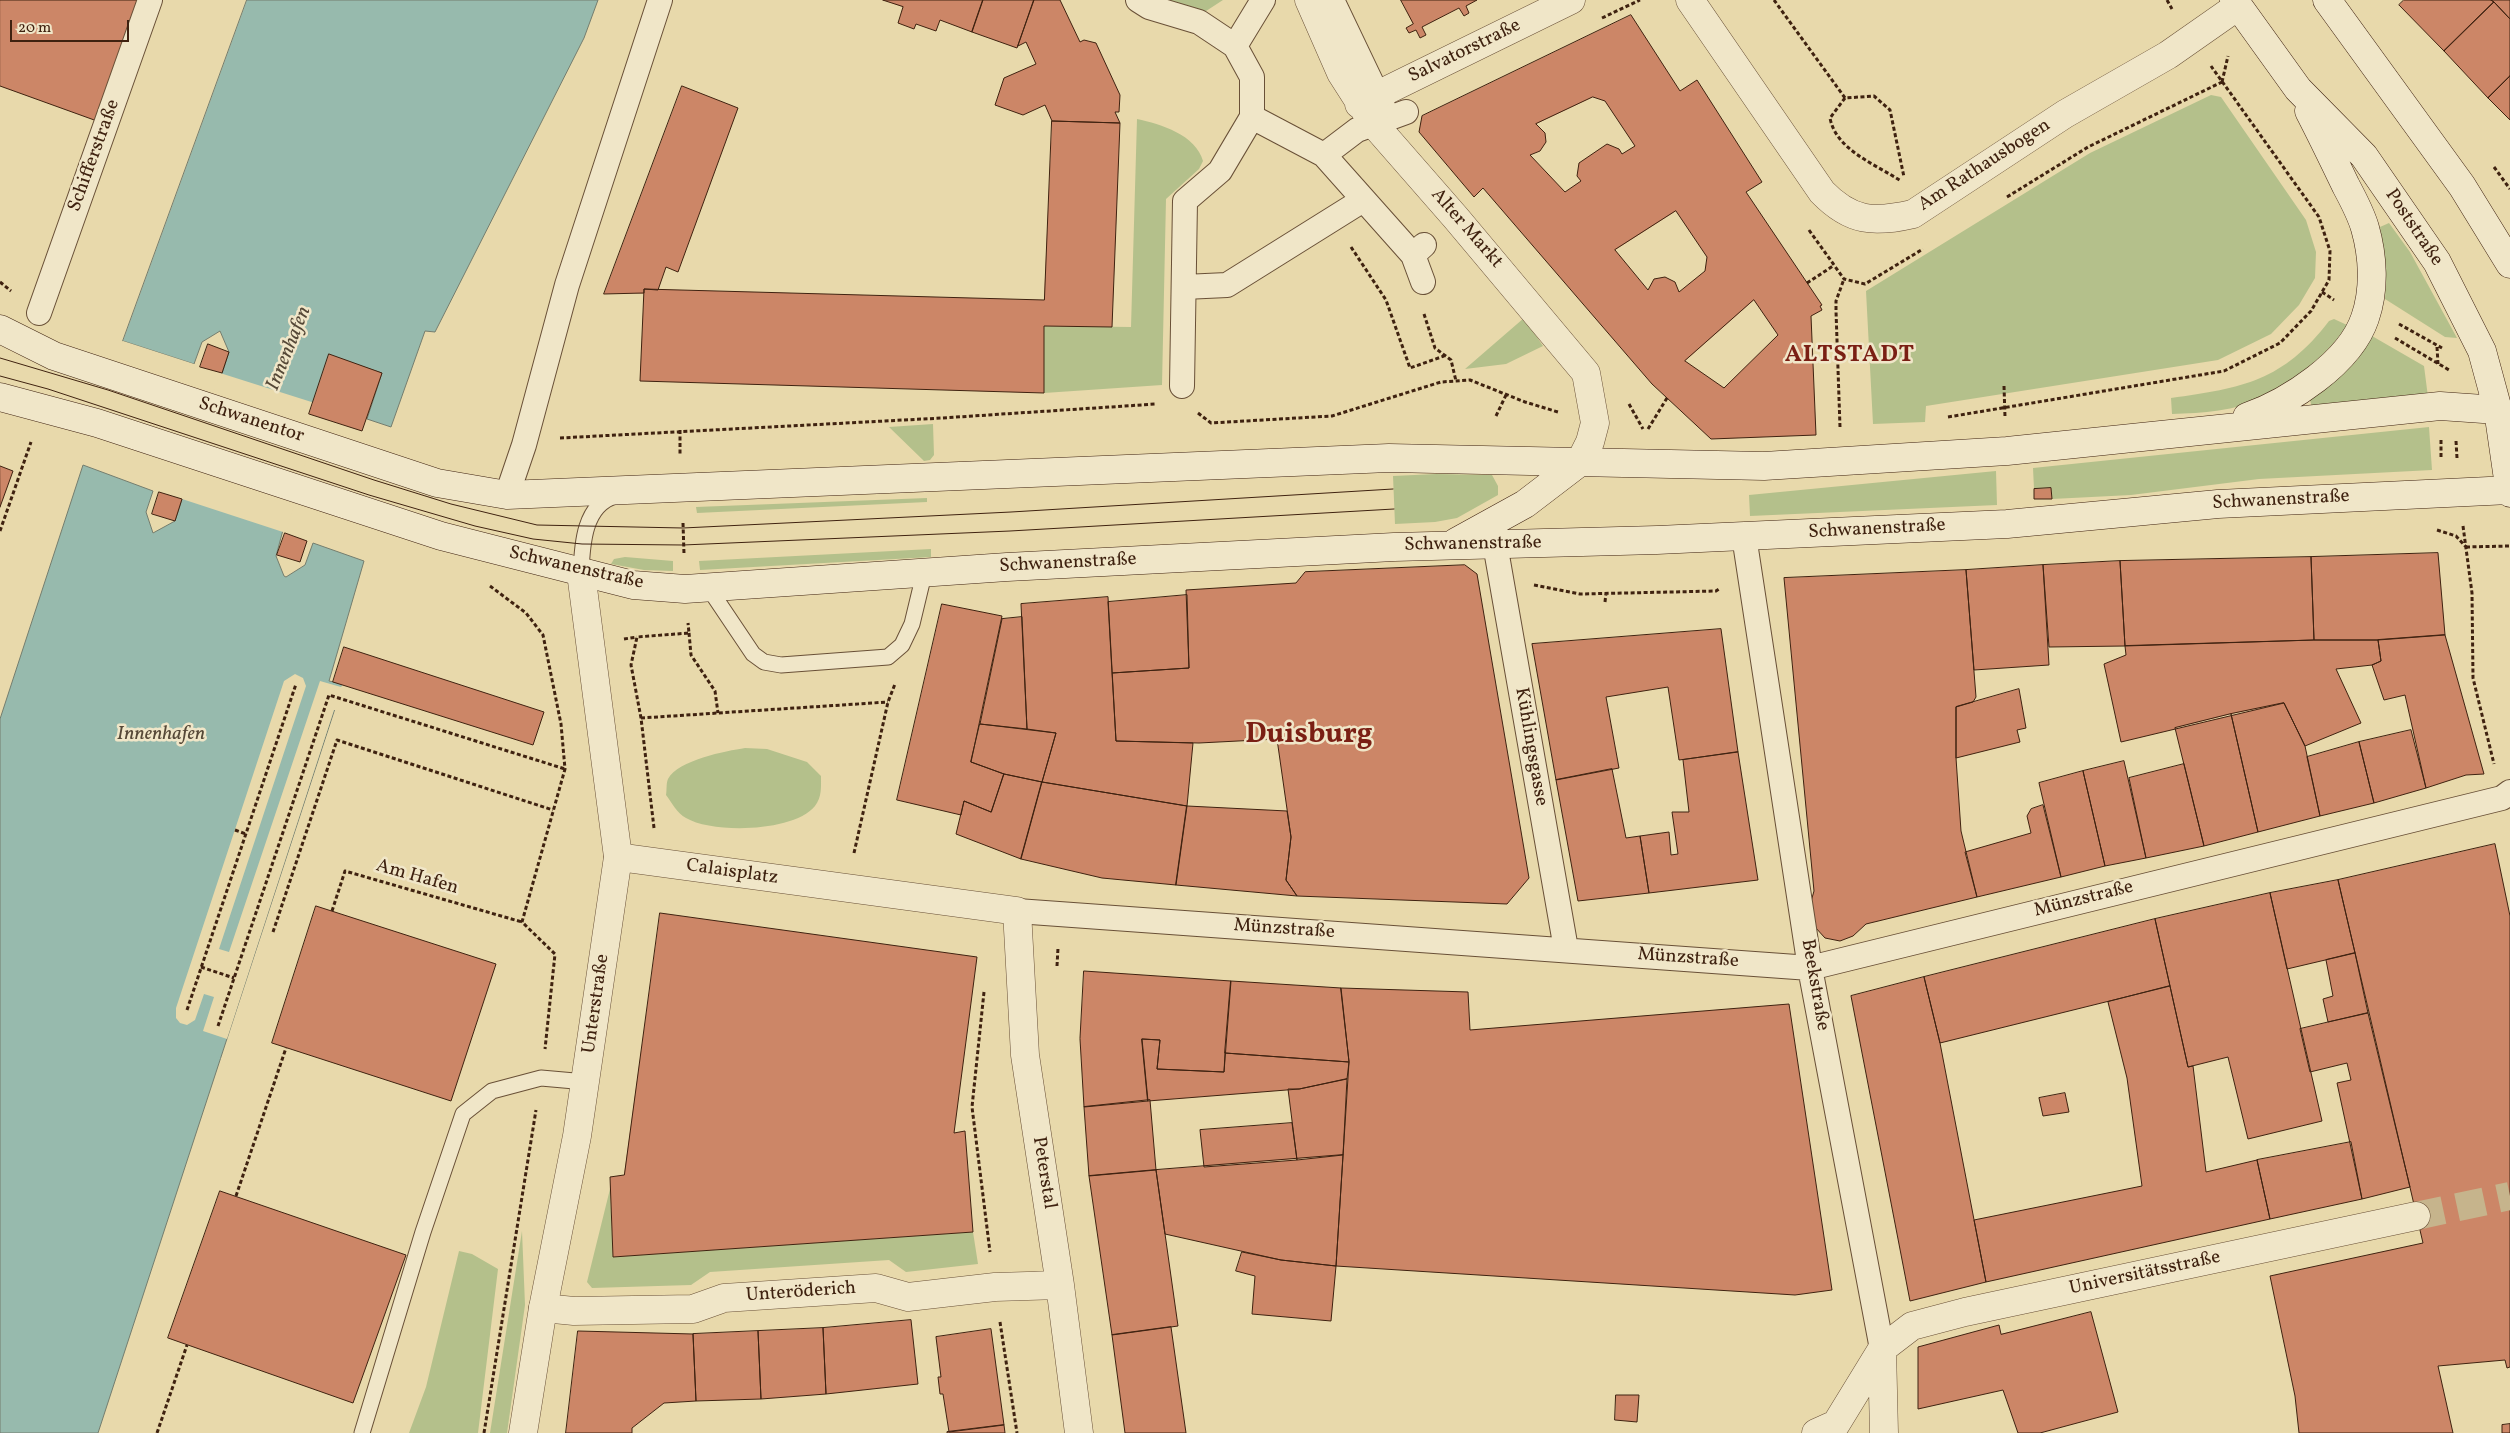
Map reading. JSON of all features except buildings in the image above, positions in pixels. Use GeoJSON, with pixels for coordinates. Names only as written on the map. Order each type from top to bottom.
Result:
{"type":"FeatureCollection","features":[{"type":"Feature","properties":{"kind":"main road","name":"Alter Markt"},"geometry":{"type":"LineString","coordinates":[[1309,0],[1341,73],[1381,102],[1536,311],[1586,373],[1595,423],[1590,442],[1580,462]]}},
{"type":"Feature","properties":{"kind":"main road","name":"Salvatorstraße"},"geometry":{"type":"LineString","coordinates":[[1381,102],[1571,0]]}},
{"type":"Feature","properties":{"kind":"main road","name":"Am Rathausbogen"},"geometry":{"type":"LineString","coordinates":[[1690,0],[1822,192],[1838,208],[1862,218],[1888,220],[1913,214],[2065,114],[2168,55],[2239,2]]}},
{"type":"Feature","properties":{"kind":"main road"},"geometry":{"type":"LineString","coordinates":[[2327,0],[2462,186],[2510,264]]}},
{"type":"Feature","properties":{"kind":"main road","name":"Poststraße"},"geometry":{"type":"LineString","coordinates":[[2239,2],[2298,89],[2364,156],[2437,262],[2482,351],[2504,413],[2510,491]]}},
{"type":"Feature","properties":{"kind":"main road"},"geometry":{"type":"LineString","coordinates":[[2212,429],[2271,409],[2300,392],[2326,371],[2346,349],[2359,331],[2369,306],[2372,281],[2371,254],[2365,226],[2298,89]]}},
{"type":"Feature","properties":{"kind":"main road","name":"Schwanentor"},"geometry":{"type":"LineString","coordinates":[[0,329],[54,356],[437,483],[507,495]]}},
{"type":"Feature","properties":{"kind":"main road","name":"Schwanenstraße"},"geometry":{"type":"LineString","coordinates":[[0,397],[97,423],[441,536],[633,585],[686,589],[1007,567],[1453,544],[1744,536],[2007,524],[2218,504],[2510,491]]}},
{"type":"Feature","properties":{"kind":"main road"},"geometry":{"type":"LineString","coordinates":[[507,495],[1389,458],[1783,465],[2007,451],[2440,406],[2504,413]]}},
{"type":"Feature","properties":{"kind":"main road"},"geometry":{"type":"LineString","coordinates":[[1453,544],[1526,504],[1580,462]]}},
{"type":"Feature","properties":{"kind":"main road","name":"Unterstraße"},"geometry":{"type":"LineString","coordinates":[[523,1433],[543,1308],[586,1082],[618,857],[581,573]]}},
{"type":"Feature","properties":{"kind":"main road","name":"Calaisplatz"},"geometry":{"type":"LineString","coordinates":[[618,857],[846,888]]}},
{"type":"Feature","properties":{"kind":"main road","name":"Münzstraße"},"geometry":{"type":"LineString","coordinates":[[846,888],[1017,911]]}},
{"type":"Feature","properties":{"kind":"main road","name":"Peterstal"},"geometry":{"type":"LineString","coordinates":[[1017,911],[1025,1055],[1060,1285],[1079,1433]]}},
{"type":"Feature","properties":{"kind":"main road","name":"Universitätsstraße"},"geometry":{"type":"LineString","coordinates":[[1882,1349],[1912,1326],[1965,1312],[2416,1216]]}},
{"type":"Feature","properties":{"kind":"main road","name":"Unteröderich"},"geometry":{"type":"LineString","coordinates":[[543,1308],[574,1311],[693,1309],[724,1298],[876,1288],[908,1297],[995,1287],[1060,1285]]}},
{"type":"Feature","properties":{"kind":"main road"},"geometry":{"type":"LineString","coordinates":[[1816,1433],[1836,1424],[1882,1349]]}},
{"type":"Feature","properties":{"kind":"main road","name":"Beekstraße"},"geometry":{"type":"LineString","coordinates":[[1882,1349],[1884,1433]]}},
{"type":"Feature","properties":{"kind":"street","name":"Schifferstraße"},"geometry":{"type":"LineString","coordinates":[[39,313],[150,0]]}},
{"type":"Feature","properties":{"kind":"street"},"geometry":{"type":"LineString","coordinates":[[507,495],[524,444],[567,285],[660,0]]}},
{"type":"Feature","properties":{"kind":"street"},"geometry":{"type":"LineString","coordinates":[[1138,0],[1148,7],[1199,22],[1235,46],[1252,77],[1252,117],[1220,171],[1186,201],[1182,386]]}},
{"type":"Feature","properties":{"kind":"street"},"geometry":{"type":"LineString","coordinates":[[1235,46],[1263,0]]}},
{"type":"Feature","properties":{"kind":"street"},"geometry":{"type":"LineString","coordinates":[[1324,155],[1357,130],[1381,102],[1332,0]]}},
{"type":"Feature","properties":{"kind":"street"},"geometry":{"type":"LineString","coordinates":[[1252,117],[1324,155],[1364,200],[1418,250],[1423,282]]}},
{"type":"Feature","properties":{"kind":"street"},"geometry":{"type":"LineString","coordinates":[[1184,287],[1227,285],[1338,225],[1364,200]]}},
{"type":"Feature","properties":{"kind":"street","name":"Beekstraße"},"geometry":{"type":"LineString","coordinates":[[1744,536],[1810,968],[1882,1349]]}},
{"type":"Feature","properties":{"kind":"street","name":"Kühlingsgasse"},"geometry":{"type":"LineString","coordinates":[[1495,544],[1566,950]]}},
{"type":"Feature","properties":{"kind":"street","name":"Münzstraße"},"geometry":{"type":"LineString","coordinates":[[1017,911],[1810,968],[2506,795]]}},
{"type":"Feature","properties":{"kind":"lane"},"geometry":{"type":"LineString","coordinates":[[581,573],[582,544],[596,508],[605,498],[634,491]]}},
{"type":"Feature","properties":{"kind":"lane"},"geometry":{"type":"LineString","coordinates":[[708,587],[753,654],[764,662],[781,665],[888,657],[902,645],[912,624],[924,574]]}},
{"type":"Feature","properties":{"kind":"lane"},"geometry":{"type":"LineString","coordinates":[[362,1433],[423,1232],[463,1114],[492,1091],[541,1078],[586,1082]]}},
{"type":"Feature","properties":{"kind":"path"},"geometry":{"type":"LineString","coordinates":[[1774,0],[1845,98]]}},
{"type":"Feature","properties":{"kind":"path"},"geometry":{"type":"LineString","coordinates":[[2164,15],[2172,9]]}},
{"type":"Feature","properties":{"kind":"path"},"geometry":{"type":"LineString","coordinates":[[1946,418],[2224,371],[2280,344],[2311,312],[2329,280],[2330,251],[2319,217],[2222,82],[2088,147],[2003,200]]}},
{"type":"Feature","properties":{"kind":"path"},"geometry":{"type":"LineString","coordinates":[[1874,96],[1890,110],[1906,184],[1842,143],[1833,131],[1830,118],[1845,98],[1874,96]]}},
{"type":"Feature","properties":{"kind":"path"},"geometry":{"type":"LineString","coordinates":[[1840,430],[1836,301],[1844,279],[1865,284],[1927,246]]}},
{"type":"Feature","properties":{"kind":"path"},"geometry":{"type":"LineString","coordinates":[[1361,263],[1386,300],[1410,368],[1444,356]]}},
{"type":"Feature","properties":{"kind":"path"},"geometry":{"type":"LineString","coordinates":[[1807,283],[1833,266]]}},
{"type":"Feature","properties":{"kind":"path"},"geometry":{"type":"LineString","coordinates":[[1421,305],[1435,348],[1450,360],[1456,381]]}},
{"type":"Feature","properties":{"kind":"path"},"geometry":{"type":"LineString","coordinates":[[1190,408],[1212,423],[1332,416],[1442,382],[1470,380],[1506,395],[1595,423]]}},
{"type":"Feature","properties":{"kind":"path"},"geometry":{"type":"LineString","coordinates":[[1496,416],[1506,395]]}},
{"type":"Feature","properties":{"kind":"path"},"geometry":{"type":"LineString","coordinates":[[1645,434],[1667,398]]}},
{"type":"Feature","properties":{"kind":"path"},"geometry":{"type":"LineString","coordinates":[[524,444],[553,438],[614,434],[942,418],[1164,404]]}},
{"type":"Feature","properties":{"kind":"path"},"geometry":{"type":"LineString","coordinates":[[0,532],[31,441]]}},
{"type":"Feature","properties":{"kind":"path"},"geometry":{"type":"LineString","coordinates":[[2506,795],[2473,678],[2472,593],[2466,547],[2510,546]]}},
{"type":"Feature","properties":{"kind":"path"},"geometry":{"type":"LineString","coordinates":[[1537,585],[1580,594],[1716,591],[1748,572]]}},
{"type":"Feature","properties":{"kind":"path"},"geometry":{"type":"LineString","coordinates":[[484,1433],[541,1078],[555,954],[522,922],[565,769],[561,724],[543,635],[526,613],[486,584]]}},
{"type":"Feature","properties":{"kind":"path"},"geometry":{"type":"LineString","coordinates":[[1606,593],[1606,602]]}},
{"type":"Feature","properties":{"kind":"path"},"geometry":{"type":"LineString","coordinates":[[689,633],[691,655],[715,691],[718,713]]}},
{"type":"Feature","properties":{"kind":"path"},"geometry":{"type":"LineString","coordinates":[[2473,678],[2478,678]]}},
{"type":"Feature","properties":{"kind":"path"},"geometry":{"type":"LineString","coordinates":[[846,888],[888,702],[897,679]]}},
{"type":"Feature","properties":{"kind":"path"},"geometry":{"type":"LineString","coordinates":[[187,1010],[296,684]]}},
{"type":"Feature","properties":{"kind":"path"},"geometry":{"type":"LineString","coordinates":[[218,1026],[329,694],[565,769]]}},
{"type":"Feature","properties":{"kind":"path"},"geometry":{"type":"LineString","coordinates":[[642,718],[888,702]]}},
{"type":"Feature","properties":{"kind":"path"},"geometry":{"type":"LineString","coordinates":[[274,932],[337,740],[553,810]]}},
{"type":"Feature","properties":{"kind":"path"},"geometry":{"type":"LineString","coordinates":[[235,830],[246,834]]}},
{"type":"Feature","properties":{"kind":"path","name":"Am Hafen"},"geometry":{"type":"LineString","coordinates":[[332,911],[346,871],[522,922]]}},
{"type":"Feature","properties":{"kind":"path"},"geometry":{"type":"LineString","coordinates":[[201,968],[234,978]]}},
{"type":"Feature","properties":{"kind":"path"},"geometry":{"type":"LineString","coordinates":[[985,983],[972,1107],[1016,1433]]}},
{"type":"Feature","properties":{"kind":"path"},"geometry":{"type":"LineString","coordinates":[[236,1196],[286,1048]]}},
{"type":"Feature","properties":{"kind":"path"},"geometry":{"type":"LineString","coordinates":[[157,1433],[187,1345]]}},
{"type":"Feature","properties":{"kind":"green space"},"geometry":{"type":"Polygon","coordinates":[[[1155,0],[1223,0],[1203,13],[1155,0]]]}},
{"type":"Feature","properties":{"kind":"green space"},"geometry":{"type":"Polygon","coordinates":[[[2211,95],[2221,97],[2306,220],[2316,252],[2315,278],[2299,305],[2271,334],[2218,360],[1926,406],[1925,422],[1873,424],[1866,291],[2090,153],[2211,95]]]}},
{"type":"Feature","properties":{"kind":"green space"},"geometry":{"type":"Polygon","coordinates":[[[1137,119],[1176,132],[1193,144],[1203,161],[1199,169],[1166,199],[1162,385],[1044,393],[1044,326],[1131,327],[1137,119]]]}},
{"type":"Feature","properties":{"kind":"green space"},"geometry":{"type":"Polygon","coordinates":[[[2389,223],[2410,252],[2457,338],[2445,337],[2385,299],[2386,273],[2380,227],[2389,223]]]}},
{"type":"Feature","properties":{"kind":"green space"},"geometry":{"type":"Polygon","coordinates":[[[1524,318],[1543,346],[1506,364],[1465,369],[1524,318]]]}},
{"type":"Feature","properties":{"kind":"green space"},"geometry":{"type":"Polygon","coordinates":[[[2334,319],[2347,325],[2334,343],[2312,364],[2269,395],[2230,409],[2172,414],[2171,398],[2241,385],[2278,369],[2295,357],[2329,321],[2334,319]]]}},
{"type":"Feature","properties":{"kind":"green space"},"geometry":{"type":"Polygon","coordinates":[[[2372,336],[2424,366],[2428,397],[2312,408],[2310,400],[2357,360],[2372,336]]]}},
{"type":"Feature","properties":{"kind":"green space"},"geometry":{"type":"Polygon","coordinates":[[[933,424],[934,455],[930,460],[924,461],[889,427],[933,424]]]}},
{"type":"Feature","properties":{"kind":"green space"},"geometry":{"type":"Polygon","coordinates":[[[2429,427],[2432,470],[2259,479],[2131,495],[2052,499],[2051,488],[2034,489],[2033,468],[2429,427]]]}},
{"type":"Feature","properties":{"kind":"green space"},"geometry":{"type":"Polygon","coordinates":[[[1996,471],[1997,505],[1750,516],[1749,495],[1996,471]]]}},
{"type":"Feature","properties":{"kind":"green space"},"geometry":{"type":"Polygon","coordinates":[[[1436,474],[1492,475],[1498,486],[1498,495],[1457,518],[1435,522],[1395,524],[1393,476],[1436,474]]]}},
{"type":"Feature","properties":{"kind":"green space"},"geometry":{"type":"Polygon","coordinates":[[[927,498],[927,502],[697,513],[696,507],[927,498]]]}},
{"type":"Feature","properties":{"kind":"green space"},"geometry":{"type":"Polygon","coordinates":[[[931,549],[931,557],[700,570],[699,561],[931,549]]]}},
{"type":"Feature","properties":{"kind":"green space"},"geometry":{"type":"Polygon","coordinates":[[[625,557],[673,561],[673,571],[644,570],[611,564],[614,559],[625,557]]]}},
{"type":"Feature","properties":{"kind":"green space"},"geometry":{"type":"Polygon","coordinates":[[[745,748],[767,749],[807,762],[821,776],[820,795],[815,806],[805,815],[790,821],[753,828],[715,827],[698,823],[686,818],[675,808],[666,795],[667,781],[673,772],[703,757],[745,748]]]}},
{"type":"Feature","properties":{"kind":"green space"},"geometry":{"type":"Polygon","coordinates":[[[610,1189],[613,1257],[973,1232],[978,1264],[906,1272],[889,1260],[710,1272],[691,1285],[592,1288],[587,1282],[610,1189]]]}},
{"type":"Feature","properties":{"kind":"green space"},"geometry":{"type":"Polygon","coordinates":[[[522,1231],[525,1305],[507,1433],[490,1433],[522,1231]]]}},
{"type":"Feature","properties":{"kind":"green space"},"geometry":{"type":"Polygon","coordinates":[[[459,1251],[472,1254],[498,1269],[478,1433],[409,1433],[426,1387],[459,1251]]]}},
{"type":"Feature","properties":{"kind":"water","name":"Innenhafen"},"geometry":{"type":"Polygon","coordinates":[[[247,0],[598,0],[584,38],[435,332],[425,331],[391,427],[367,419],[382,373],[330,356],[276,556],[286,577],[305,565],[313,543],[364,561],[329,681],[343,684],[98,1433],[0,1433],[0,719],[83,465],[153,491],[146,512],[153,533],[175,521],[229,352],[220,331],[202,342],[194,364],[123,341],[247,0]]]}},
{"type":"Feature","properties":{"kind":"pier"},"geometry":{"type":"Polygon","coordinates":[[[123,341],[197,365],[194,367],[122,344],[123,341]]]}},
{"type":"Feature","properties":{"kind":"pier"},"geometry":{"type":"Polygon","coordinates":[[[220,373],[321,405],[286,533],[179,498],[220,373]]]}},
{"type":"Feature","properties":{"kind":"pier"},"geometry":{"type":"Polygon","coordinates":[[[295,674],[303,678],[306,686],[219,949],[229,952],[320,681],[341,687],[343,684],[345,685],[337,710],[334,710],[227,1039],[203,1031],[214,997],[204,994],[195,1020],[187,1025],[180,1023],[176,1018],[176,1008],[284,681],[295,674]]]}},
{"type":"Feature","properties":{"kind":"tunnel"},"geometry":{"type":"LineString","coordinates":[[2416,1216],[2510,1196]]}},
{"type":"Feature","properties":{"kind":"tram line"},"geometry":{"type":"LineString","coordinates":[[0,358],[108,390],[374,480],[451,504],[537,525],[683,528],[1011,512],[1393,489]]}},
{"type":"Feature","properties":{"kind":"tram line"},"geometry":{"type":"LineString","coordinates":[[0,376],[48,389],[369,495],[475,526],[533,539],[582,544],[683,545],[1010,531],[1394,509]]}},
{"type":"Feature","properties":{"kind":"district","name":"ALTSTADT"},"geometry":{"type":"Point","coordinates":[1850,357]}},
{"type":"Feature","properties":{"kind":"district","name":"Duisburg"},"geometry":{"type":"Point","coordinates":[1309,737]}}]}
